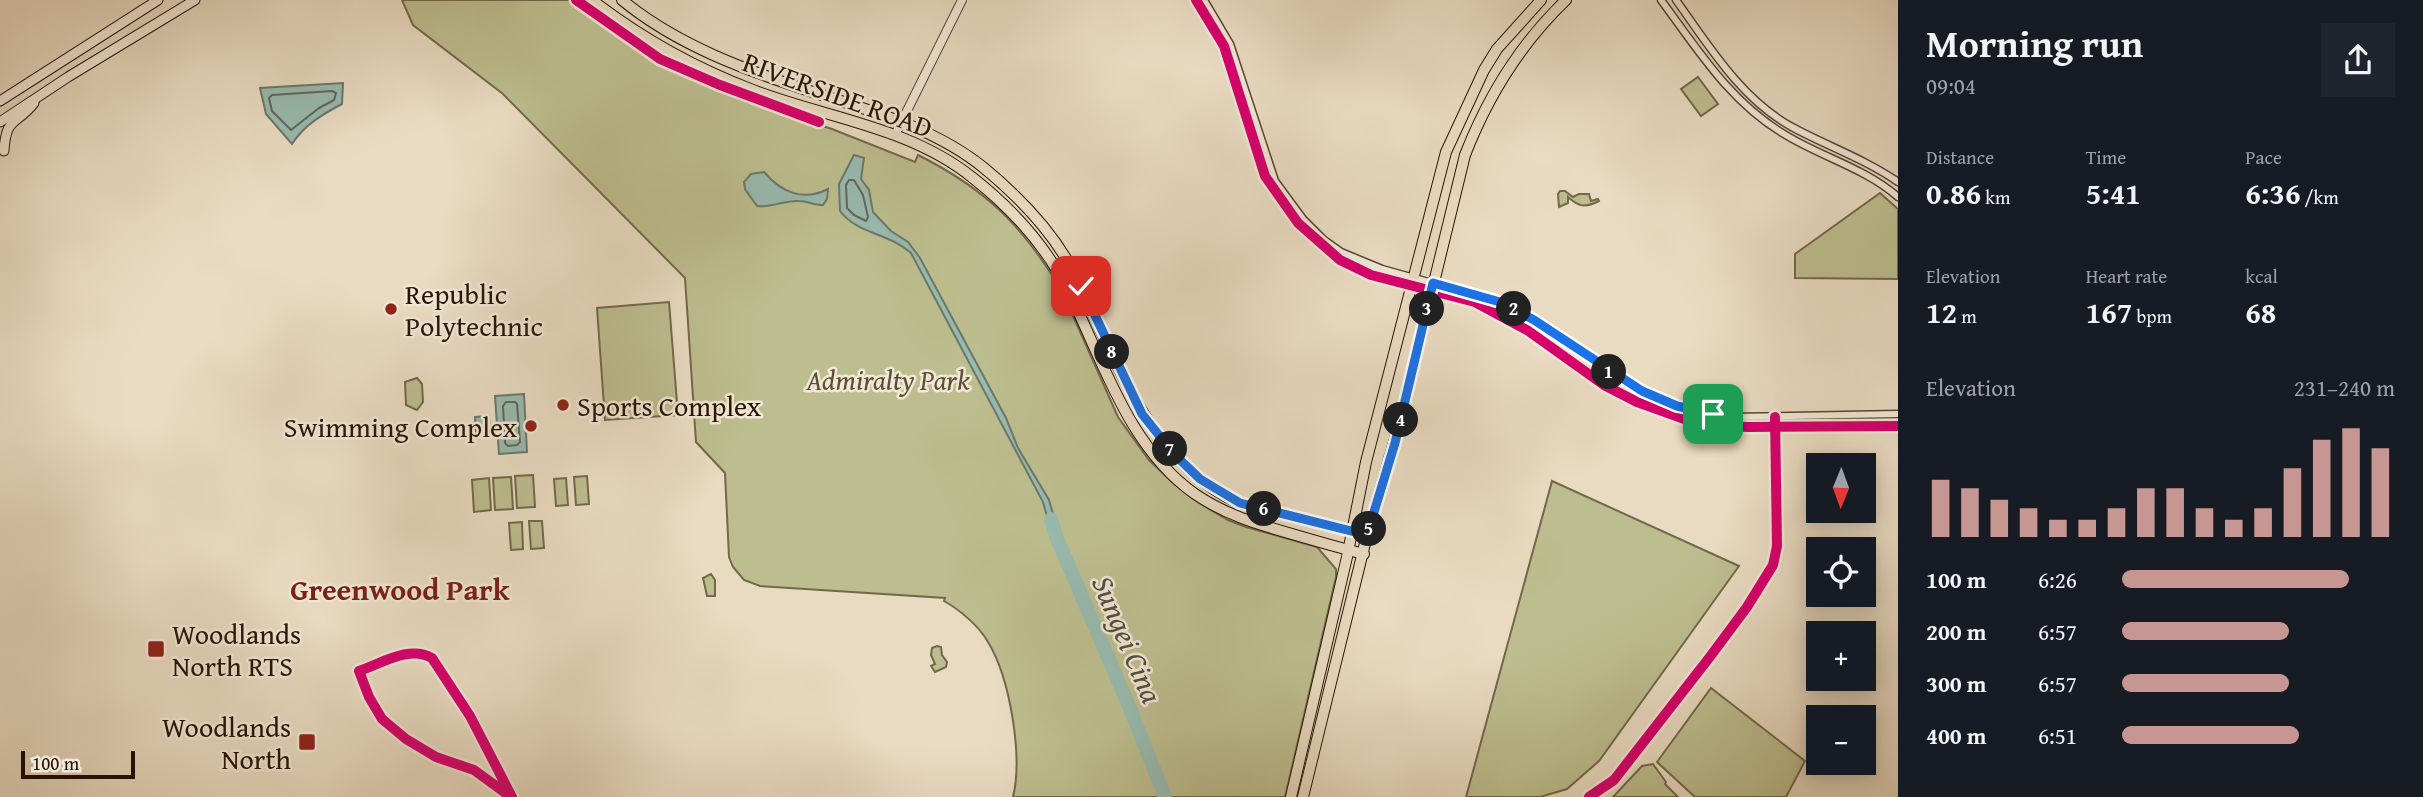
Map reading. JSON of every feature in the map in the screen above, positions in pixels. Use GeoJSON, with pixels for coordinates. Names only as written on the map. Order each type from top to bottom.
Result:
{"type":"FeatureCollection","features":[{"type":"Feature","properties":{"kind":"main road"},"geometry":{"type":"LineString","coordinates":[[0,101],[158,0]]}},
{"type":"Feature","properties":{"kind":"main road"},"geometry":{"type":"LineString","coordinates":[[0,122],[194,0]]}},
{"type":"Feature","properties":{"kind":"main road","name":"RIVERSIDE ROAD"},"geometry":{"type":"LineString","coordinates":[[592,0],[647,39],[714,73],[755,90],[895,135],[943,156],[970,175],[1032,234],[1063,281],[1131,421],[1157,459],[1194,493],[1231,516],[1364,554]]}},
{"type":"Feature","properties":{"kind":"main road","name":"RIVERSIDE ROAD"},"geometry":{"type":"LineString","coordinates":[[622,0],[654,24],[704,51],[764,76],[901,122],[950,143],[967,155],[1008,190],[1043,226],[1076,276],[1142,414],[1174,454],[1200,479],[1240,503],[1367,535]]}},
{"type":"Feature","properties":{"kind":"main road"},"geometry":{"type":"LineString","coordinates":[[1290,797],[1349,550],[1366,462],[1446,152],[1473,89],[1497,49],[1541,0]]}},
{"type":"Feature","properties":{"kind":"main road"},"geometry":{"type":"LineString","coordinates":[[1303,797],[1367,535],[1395,443],[1458,180],[1474,131],[1490,98],[1516,56],[1566,0]]}},
{"type":"Feature","properties":{"kind":"main road"},"geometry":{"type":"LineString","coordinates":[[4,151],[5,136],[10,123],[27,112],[40,96]]}},
{"type":"Feature","properties":{"kind":"street"},"geometry":{"type":"LineString","coordinates":[[895,135],[962,0]]}},
{"type":"Feature","properties":{"kind":"street"},"geometry":{"type":"LineString","coordinates":[[1196,0],[1224,46],[1259,146],[1275,181],[1303,219],[1324,240],[1353,259],[1411,281],[1481,296],[1523,314],[1612,373],[1662,400],[1720,416],[1898,414]]}},
{"type":"Feature","properties":{"kind":"street"},"geometry":{"type":"LineString","coordinates":[[1203,0],[1230,44],[1259,146]]}},
{"type":"Feature","properties":{"kind":"street"},"geometry":{"type":"LineString","coordinates":[[1661,0],[1710,66],[1746,108],[1787,136],[1864,174],[1898,197]]}},
{"type":"Feature","properties":{"kind":"street"},"geometry":{"type":"LineString","coordinates":[[1676,0],[1712,51],[1755,101],[1791,127],[1898,182]]}},
{"type":"Feature","properties":{"kind":"street"},"geometry":{"type":"LineString","coordinates":[[1432,286],[1475,302],[1527,330],[1604,384],[1637,402],[1682,418],[1721,426],[1898,426]]}},
{"type":"Feature","properties":{"kind":"street"},"geometry":{"type":"LineString","coordinates":[[1589,797],[1614,780],[1747,607],[1773,565],[1777,546],[1774,416]]}},
{"type":"Feature","properties":{"kind":"street"},"geometry":{"type":"LineString","coordinates":[[413,651],[432,657],[470,716],[511,797],[474,770],[436,757],[406,739],[382,719],[369,697],[359,671],[413,651]]}},
{"type":"Feature","properties":{"kind":"green space","name":"Admiralty Park"},"geometry":{"type":"Polygon","coordinates":[[[402,0],[573,0],[635,45],[704,83],[739,99],[832,129],[915,162],[918,155],[964,181],[1001,211],[1033,247],[1062,291],[1118,417],[1149,460],[1172,482],[1209,509],[1246,527],[1317,547],[1336,569],[1285,797],[1013,797],[1016,780],[1015,739],[1003,676],[996,657],[980,630],[944,601],[945,598],[760,586],[744,580],[733,567],[729,557],[725,473],[696,442],[685,278],[503,94],[413,25],[402,0]]]}},
{"type":"Feature","properties":{"kind":"green space"},"geometry":{"type":"Polygon","coordinates":[[[1698,77],[1718,104],[1701,116],[1681,89],[1698,77]]]}},
{"type":"Feature","properties":{"kind":"green space"},"geometry":{"type":"Polygon","coordinates":[[[1560,191],[1573,197],[1589,194],[1591,201],[1599,201],[1582,205],[1568,197],[1568,203],[1559,207],[1560,191]]]}},
{"type":"Feature","properties":{"kind":"green space"},"geometry":{"type":"Polygon","coordinates":[[[1880,193],[1898,209],[1898,279],[1795,278],[1795,254],[1880,193]]]}},
{"type":"Feature","properties":{"kind":"green space"},"geometry":{"type":"Polygon","coordinates":[[[669,302],[678,415],[605,420],[597,308],[669,302]]]}},
{"type":"Feature","properties":{"kind":"green space"},"geometry":{"type":"Polygon","coordinates":[[[417,378],[422,384],[423,402],[417,410],[406,405],[405,382],[417,378]]]}},
{"type":"Feature","properties":{"kind":"green space"},"geometry":{"type":"Polygon","coordinates":[[[533,475],[535,507],[517,508],[515,476],[533,475]]]}},
{"type":"Feature","properties":{"kind":"green space"},"geometry":{"type":"Polygon","coordinates":[[[587,476],[589,504],[576,505],[574,477],[587,476]]]}},
{"type":"Feature","properties":{"kind":"green space"},"geometry":{"type":"Polygon","coordinates":[[[511,477],[513,509],[495,510],[493,478],[511,477]]]}},
{"type":"Feature","properties":{"kind":"green space"},"geometry":{"type":"Polygon","coordinates":[[[489,478],[491,510],[474,512],[472,480],[489,478]]]}},
{"type":"Feature","properties":{"kind":"green space"},"geometry":{"type":"Polygon","coordinates":[[[566,478],[568,505],[556,506],[554,479],[566,478]]]}},
{"type":"Feature","properties":{"kind":"green space"},"geometry":{"type":"Polygon","coordinates":[[[1552,481],[1739,566],[1599,761],[1567,789],[1540,797],[1466,797],[1552,481]]]}},
{"type":"Feature","properties":{"kind":"green space"},"geometry":{"type":"Polygon","coordinates":[[[529,521],[542,521],[544,548],[531,549],[529,521]]]}},
{"type":"Feature","properties":{"kind":"green space"},"geometry":{"type":"Polygon","coordinates":[[[522,522],[523,549],[511,550],[509,523],[522,522]]]}},
{"type":"Feature","properties":{"kind":"green space"},"geometry":{"type":"Polygon","coordinates":[[[711,574],[715,580],[715,596],[707,596],[703,578],[711,574]]]}},
{"type":"Feature","properties":{"kind":"green space"},"geometry":{"type":"Polygon","coordinates":[[[941,647],[947,662],[946,667],[935,672],[931,666],[935,664],[931,655],[932,648],[941,647]]]}},
{"type":"Feature","properties":{"kind":"green space"},"geometry":{"type":"Polygon","coordinates":[[[1711,688],[1805,761],[1786,797],[1695,797],[1657,762],[1711,688]]]}},
{"type":"Feature","properties":{"kind":"green space"},"geometry":{"type":"Polygon","coordinates":[[[1653,764],[1665,784],[1678,797],[1613,797],[1642,766],[1653,764]]]}},
{"type":"Feature","properties":{"kind":"water"},"geometry":{"type":"Polygon","coordinates":[[[343,83],[342,104],[308,126],[292,144],[266,114],[260,88],[343,83]]]}},
{"type":"Feature","properties":{"kind":"water"},"geometry":{"type":"Polygon","coordinates":[[[854,155],[864,158],[861,179],[869,190],[873,212],[891,231],[908,242],[920,258],[1006,418],[1018,448],[1049,500],[1059,535],[1053,538],[1043,502],[911,253],[893,241],[855,224],[840,211],[839,184],[854,155]]]}},
{"type":"Feature","properties":{"kind":"water"},"geometry":{"type":"Polygon","coordinates":[[[764,172],[778,185],[793,193],[810,195],[828,189],[827,199],[823,205],[794,201],[757,206],[745,189],[744,182],[751,174],[764,172]]]}},
{"type":"Feature","properties":{"kind":"water"},"geometry":{"type":"Polygon","coordinates":[[[524,394],[527,452],[499,454],[495,396],[524,394]]]}},
{"type":"Feature","properties":{"kind":"water"},"geometry":{"type":"Polygon","coordinates":[[[489,416],[490,435],[476,436],[475,417],[489,416]]]}},
{"type":"Feature","properties":{"kind":"waterway","name":"Sungei Cina"},"geometry":{"type":"LineString","coordinates":[[1051,519],[1165,797]]}},
{"type":"Feature","properties":{"kind":"cycle path"},"geometry":{"type":"LineString","coordinates":[[576,0],[660,59],[819,122]]}},
{"type":"Feature","properties":{"kind":"cycle path"},"geometry":{"type":"LineString","coordinates":[[1196,0],[1224,46],[1265,176],[1298,223],[1340,260],[1371,275],[1475,302],[1527,330],[1604,385],[1637,402],[1690,421],[1748,427],[1898,426]]}},
{"type":"Feature","properties":{"kind":"cycle path"},"geometry":{"type":"LineString","coordinates":[[1589,797],[1614,780],[1747,607],[1773,565],[1777,546],[1775,417]]}},
{"type":"Feature","properties":{"kind":"cycle path"},"geometry":{"type":"LineString","coordinates":[[511,797],[474,770],[436,757],[406,739],[382,719],[369,697],[359,671],[405,654],[423,654],[432,658],[470,716],[512,797]]}},
{"type":"Feature","properties":{"kind":"place","name":"Republic Polytechnic"},"geometry":{"type":"Point","coordinates":[391,309]}},
{"type":"Feature","properties":{"kind":"place","name":"Sports Complex"},"geometry":{"type":"Point","coordinates":[563,405]}},
{"type":"Feature","properties":{"kind":"place","name":"Swimming Complex"},"geometry":{"type":"Point","coordinates":[531,426]}},
{"type":"Feature","properties":{"kind":"place","name":"Woodlands North RTS"},"geometry":{"type":"Point","coordinates":[156,649]}},
{"type":"Feature","properties":{"kind":"place","name":"Woodlands North"},"geometry":{"type":"Point","coordinates":[307,742]}},
{"type":"Feature","properties":{"kind":"district","name":"Greenwood Park"},"geometry":{"type":"Point","coordinates":[400,589]}},
{"type":"Feature","properties":{"kind":"route"},"geometry":{"type":"LineString","coordinates":[[1081,286],[1142,414],[1174,454],[1200,479],[1240,503],[1367,535],[1395,443],[1433,283],[1500,302],[1534,320],[1642,391],[1677,406],[1713,414]]}}]}
